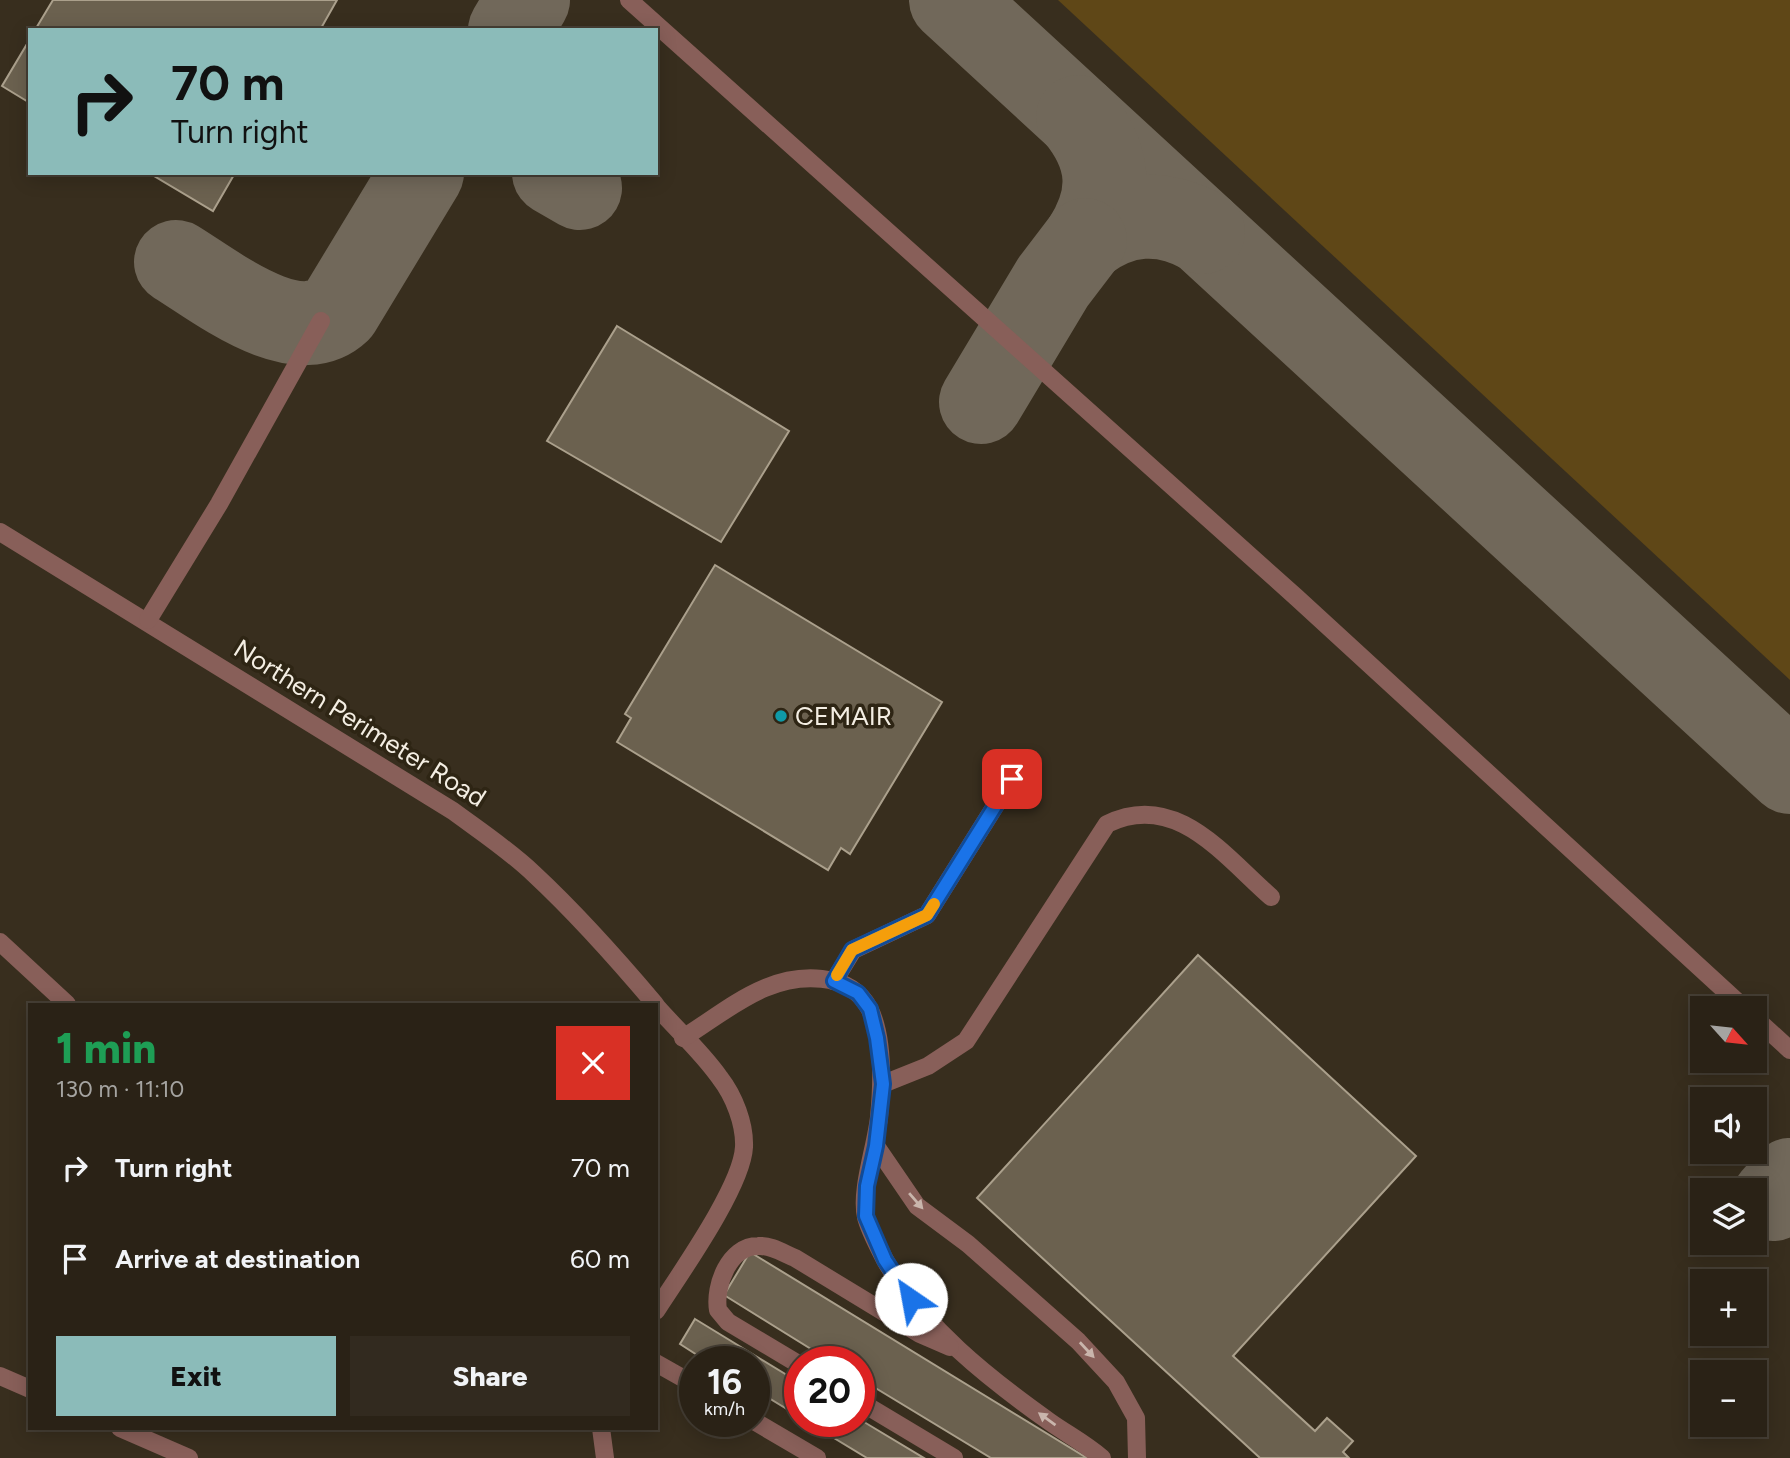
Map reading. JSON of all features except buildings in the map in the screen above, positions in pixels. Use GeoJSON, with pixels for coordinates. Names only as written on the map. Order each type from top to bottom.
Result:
{"type":"FeatureCollection","features":[{"type":"Feature","properties":{"kind":"lane"},"geometry":{"type":"LineString","coordinates":[[629,0],[1296,597],[1731,996]]}},
{"type":"Feature","properties":{"kind":"lane"},"geometry":{"type":"LineString","coordinates":[[148,620],[219,504],[321,321]]}},
{"type":"Feature","properties":{"kind":"lane","name":"Northern Perimeter Road"},"geometry":{"type":"LineString","coordinates":[[0,532],[148,620],[453,811],[496,841],[534,873],[654,1003]]}},
{"type":"Feature","properties":{"kind":"lane"},"geometry":{"type":"LineString","coordinates":[[834,981],[852,950],[927,915],[1012,779]]}},
{"type":"Feature","properties":{"kind":"lane"},"geometry":{"type":"LineString","coordinates":[[883,1084],[928,1066],[966,1041],[1107,824],[1125,816],[1144,813],[1181,822],[1198,832],[1270,897]]}},
{"type":"Feature","properties":{"kind":"lane"},"geometry":{"type":"LineString","coordinates":[[0,942],[66,1003]]}},
{"type":"Feature","properties":{"kind":"lane"},"geometry":{"type":"LineString","coordinates":[[683,1038],[764,989],[792,980],[818,978],[834,981],[858,993],[870,1009],[883,1084],[876,1146],[867,1186],[866,1216],[885,1260],[911,1299],[932,1324],[963,1353],[1050,1422],[1102,1458]]}},
{"type":"Feature","properties":{"kind":"lane","name":"Northern Perimeter Road"},"geometry":{"type":"LineString","coordinates":[[658,1007],[720,1078],[736,1107],[743,1128],[744,1149],[739,1173],[658,1308]]}},
{"type":"Feature","properties":{"kind":"lane"},"geometry":{"type":"LineString","coordinates":[[1768,1030],[1790,1051]]}},
{"type":"Feature","properties":{"kind":"lane"},"geometry":{"type":"LineString","coordinates":[[876,1146],[917,1206],[968,1244],[1079,1341],[1116,1382],[1136,1418],[1136,1458]]}},
{"type":"Feature","properties":{"kind":"lane"},"geometry":{"type":"LineString","coordinates":[[784,1355],[728,1322],[718,1310],[718,1287],[726,1269],[745,1249],[757,1246],[773,1248],[795,1258],[920,1334],[963,1353]]}},
{"type":"Feature","properties":{"kind":"lane"},"geometry":{"type":"LineString","coordinates":[[658,1364],[679,1376]]}},
{"type":"Feature","properties":{"kind":"lane"},"geometry":{"type":"LineString","coordinates":[[0,1376],[28,1388]]}},
{"type":"Feature","properties":{"kind":"lane"},"geometry":{"type":"LineString","coordinates":[[875,1411],[954,1458]]}},
{"type":"Feature","properties":{"kind":"lane"},"geometry":{"type":"LineString","coordinates":[[125,1430],[189,1458]]}},
{"type":"Feature","properties":{"kind":"lane"},"geometry":{"type":"LineString","coordinates":[[601,1430],[605,1458]]}},
{"type":"Feature","properties":{"kind":"lane"},"geometry":{"type":"LineString","coordinates":[[770,1430],[817,1458]]}},
{"type":"Feature","properties":{"kind":"shaded area"},"geometry":{"type":"Polygon","coordinates":[[[1058,0],[1790,0],[1790,680],[1058,0]]]}},
{"type":"Feature","properties":{"kind":"taxiway"},"geometry":{"type":"LineString","coordinates":[[511,28],[528,0]]}},
{"type":"Feature","properties":{"kind":"taxiway"},"geometry":{"type":"LineString","coordinates":[[951,0],[1790,772]]}},
{"type":"Feature","properties":{"kind":"taxiway"},"geometry":{"type":"LineString","coordinates":[[1078,117],[1097,147],[1104,177],[1100,208],[1085,240],[1113,224],[1142,217],[1172,220],[1203,232]]}},
{"type":"Feature","properties":{"kind":"taxiway"},"geometry":{"type":"LineString","coordinates":[[176,262],[256,310],[279,319],[301,323],[321,321],[339,310],[421,175]]}},
{"type":"Feature","properties":{"kind":"taxiway"},"geometry":{"type":"LineString","coordinates":[[557,175],[580,188]]}},
{"type":"Feature","properties":{"kind":"taxiway"},"geometry":{"type":"LineString","coordinates":[[981,402],[1053,282],[1085,240]]}},
{"type":"Feature","properties":{"kind":"taxiway"},"geometry":{"type":"LineString","coordinates":[[1773,1199],[1790,1180]]}},
{"type":"Feature","properties":{"kind":"slow traffic"},"geometry":{"type":"LineString","coordinates":[[837,975],[852,950],[927,915],[934,904]]}},
{"type":"Feature","properties":{"kind":"place","name":"CEMAIR"},"geometry":{"type":"Point","coordinates":[781,716]}},
{"type":"Feature","properties":{"kind":"route"},"geometry":{"type":"LineString","coordinates":[[911,1299],[885,1260],[866,1216],[867,1186],[876,1146],[883,1084],[870,1009],[858,993],[834,981],[852,950],[927,915],[1012,779]]}}]}
